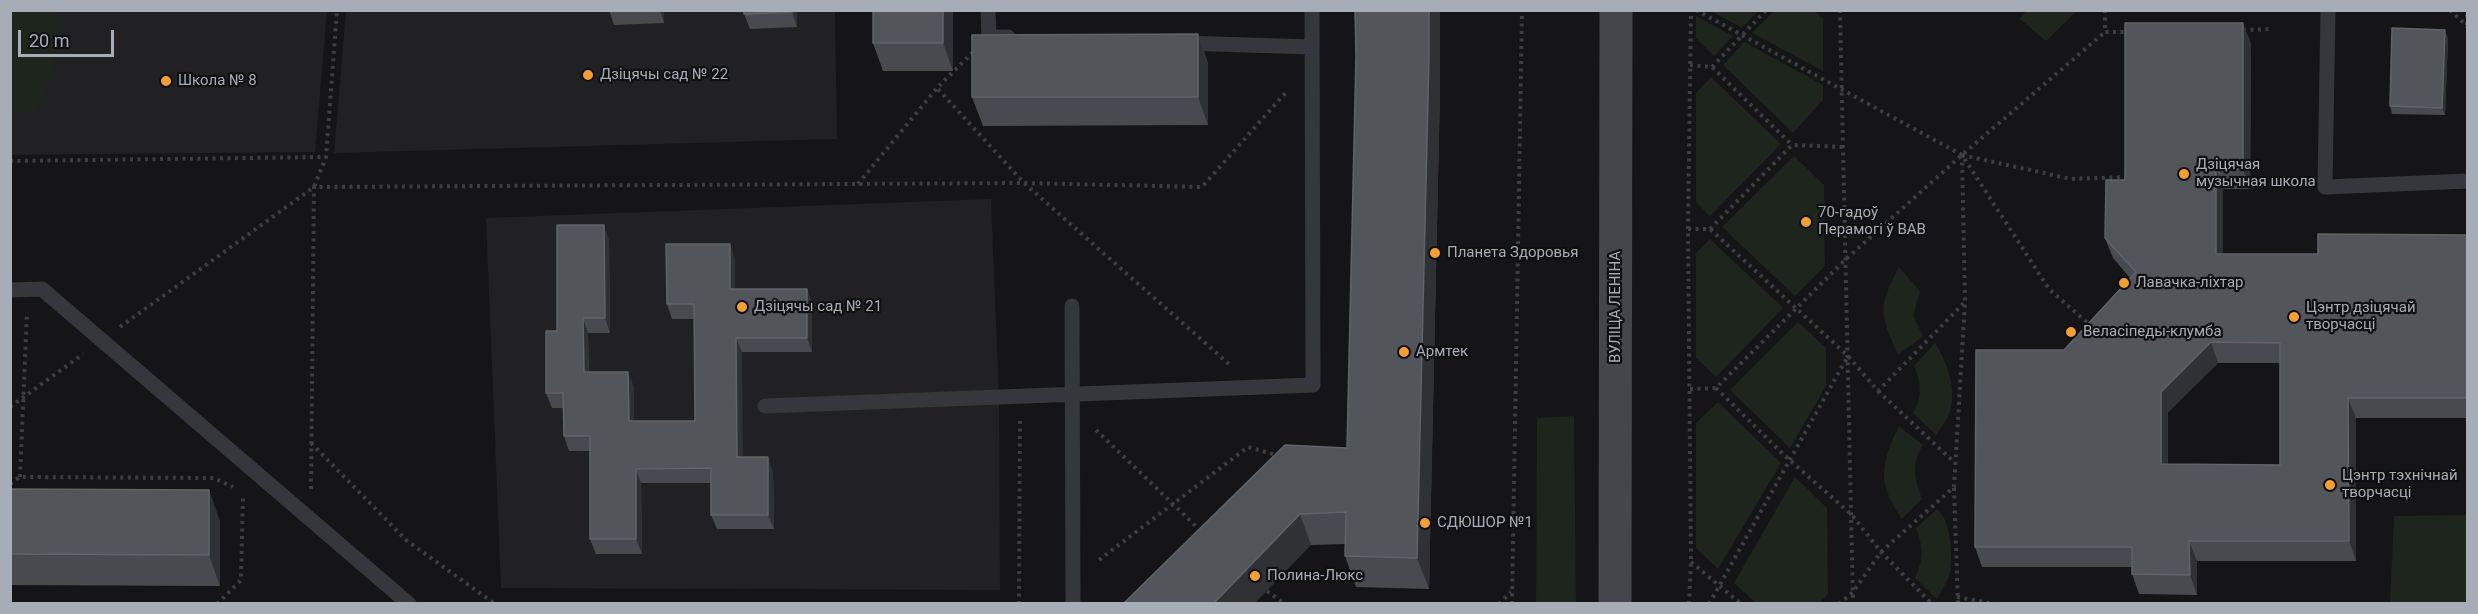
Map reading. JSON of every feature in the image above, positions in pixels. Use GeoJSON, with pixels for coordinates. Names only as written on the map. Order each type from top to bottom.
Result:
{"type":"FeatureCollection","features":[{"type":"Feature","properties":{"kind":"main road","name":"ВУЛІЦА ЛЕНІНА"},"geometry":{"type":"LineString","coordinates":[[1615,603],[1617,10]]}},
{"type":"Feature","properties":{"kind":"lane"},"geometry":{"type":"LineString","coordinates":[[988,10],[989,36],[1025,38]]}},
{"type":"Feature","properties":{"kind":"lane"},"geometry":{"type":"LineString","coordinates":[[765,406],[1073,401],[1255,387],[1313,385],[1312,10]]}},
{"type":"Feature","properties":{"kind":"lane"},"geometry":{"type":"LineString","coordinates":[[2328,10],[2325,187],[2468,181]]}},
{"type":"Feature","properties":{"kind":"lane"},"geometry":{"type":"LineString","coordinates":[[1168,43],[1312,55]]}},
{"type":"Feature","properties":{"kind":"lane"},"geometry":{"type":"LineString","coordinates":[[10,290],[42,289],[409,603]]}},
{"type":"Feature","properties":{"kind":"lane"},"geometry":{"type":"LineString","coordinates":[[1072,306],[1073,603]]}},
{"type":"Feature","properties":{"kind":"path"},"geometry":{"type":"LineString","coordinates":[[311,519],[314,187],[326,158],[337,10]]}},
{"type":"Feature","properties":{"kind":"path"},"geometry":{"type":"LineString","coordinates":[[1512,603],[1522,10]]}},
{"type":"Feature","properties":{"kind":"path"},"geometry":{"type":"LineString","coordinates":[[1689,603],[1691,562],[1688,229],[1691,10]]}},
{"type":"Feature","properties":{"kind":"path"},"geometry":{"type":"LineString","coordinates":[[1696,10],[1962,155],[2071,180],[2132,177]]}},
{"type":"Feature","properties":{"kind":"path"},"geometry":{"type":"LineString","coordinates":[[1712,68],[1766,10]]}},
{"type":"Feature","properties":{"kind":"path"},"geometry":{"type":"LineString","coordinates":[[1840,10],[1853,603]]}},
{"type":"Feature","properties":{"kind":"path"},"geometry":{"type":"LineString","coordinates":[[2105,10],[2105,32]]}},
{"type":"Feature","properties":{"kind":"path"},"geometry":{"type":"LineString","coordinates":[[2450,10],[2467,27]]}},
{"type":"Feature","properties":{"kind":"path"},"geometry":{"type":"LineString","coordinates":[[2467,10],[2467,27]]}},
{"type":"Feature","properties":{"kind":"path"},"geometry":{"type":"LineString","coordinates":[[2238,30],[2272,29]]}},
{"type":"Feature","properties":{"kind":"path"},"geometry":{"type":"LineString","coordinates":[[1690,389],[1716,388],[1846,259],[2105,32],[2137,32]]}},
{"type":"Feature","properties":{"kind":"path"},"geometry":{"type":"LineString","coordinates":[[858,184],[937,88],[989,36]]}},
{"type":"Feature","properties":{"kind":"path"},"geometry":{"type":"LineString","coordinates":[[10,407],[314,187],[1024,183],[1202,187],[1312,55]]}},
{"type":"Feature","properties":{"kind":"path"},"geometry":{"type":"LineString","coordinates":[[1690,65],[1712,68],[1792,145],[1844,147]]}},
{"type":"Feature","properties":{"kind":"path"},"geometry":{"type":"LineString","coordinates":[[937,88],[1024,183],[1255,387]]}},
{"type":"Feature","properties":{"kind":"path"},"geometry":{"type":"LineString","coordinates":[[1710,229],[1792,145]]}},
{"type":"Feature","properties":{"kind":"path"},"geometry":{"type":"LineString","coordinates":[[1958,603],[1954,487],[1965,302],[1962,155]]}},
{"type":"Feature","properties":{"kind":"path"},"geometry":{"type":"LineString","coordinates":[[1962,155],[2049,289],[2095,329]]}},
{"type":"Feature","properties":{"kind":"path"},"geometry":{"type":"LineString","coordinates":[[10,160],[326,158]]}},
{"type":"Feature","properties":{"kind":"path"},"geometry":{"type":"LineString","coordinates":[[1688,229],[1710,229],[1848,356],[1878,391],[1955,462]]}},
{"type":"Feature","properties":{"kind":"path"},"geometry":{"type":"LineString","coordinates":[[20,477],[27,290]]}},
{"type":"Feature","properties":{"kind":"path"},"geometry":{"type":"LineString","coordinates":[[1878,391],[1965,302]]}},
{"type":"Feature","properties":{"kind":"path"},"geometry":{"type":"LineString","coordinates":[[1709,603],[1791,461],[1848,356]]}},
{"type":"Feature","properties":{"kind":"path"},"geometry":{"type":"LineString","coordinates":[[1716,388],[1851,515],[1881,552],[1932,603]]}},
{"type":"Feature","properties":{"kind":"path"},"geometry":{"type":"LineString","coordinates":[[1073,401],[1204,534]]}},
{"type":"Feature","properties":{"kind":"path"},"geometry":{"type":"LineString","coordinates":[[1019,603],[1020,411]]}},
{"type":"Feature","properties":{"kind":"path"},"geometry":{"type":"LineString","coordinates":[[310,443],[406,540],[495,603]]}},
{"type":"Feature","properties":{"kind":"path"},"geometry":{"type":"LineString","coordinates":[[1099,560],[1248,447],[1276,455]]}},
{"type":"Feature","properties":{"kind":"path"},"geometry":{"type":"LineString","coordinates":[[10,484],[20,477],[214,478],[243,492],[241,580],[217,603]]}},
{"type":"Feature","properties":{"kind":"path"},"geometry":{"type":"LineString","coordinates":[[1839,603],[1853,592],[1881,552],[1954,487]]}},
{"type":"Feature","properties":{"kind":"path"},"geometry":{"type":"LineString","coordinates":[[1691,562],[1740,603]]}},
{"type":"Feature","properties":{"kind":"path"},"geometry":{"type":"LineString","coordinates":[[1267,591],[1285,603]]}},
{"type":"Feature","properties":{"kind":"path"},"geometry":{"type":"LineString","coordinates":[[1499,603],[1512,591]]}},
{"type":"Feature","properties":{"kind":"path"},"geometry":{"type":"LineString","coordinates":[[1957,597],[1995,603]]}},
{"type":"Feature","properties":{"kind":"shaded area","name":"Школа № 8"},"geometry":{"type":"Polygon","coordinates":[[[10,11],[327,11],[315,152],[11,155],[10,11]]]}},
{"type":"Feature","properties":{"kind":"shaded area"},"geometry":{"type":"Polygon","coordinates":[[[10,11],[57,11],[57,37],[53,62],[37,112],[11,112],[10,11]]]}},
{"type":"Feature","properties":{"kind":"shaded area","name":"Дзіцячы сад № 22"},"geometry":{"type":"Polygon","coordinates":[[[346,11],[835,11],[837,139],[334,153],[346,11]]]}},
{"type":"Feature","properties":{"kind":"shaded area"},"geometry":{"type":"Polygon","coordinates":[[[1711,11],[1758,11],[1742,28],[1711,11]]]}},
{"type":"Feature","properties":{"kind":"shaded area"},"geometry":{"type":"Polygon","coordinates":[[[1774,11],[1814,11],[1823,18],[1823,71],[1752,33],[1774,11]]]}},
{"type":"Feature","properties":{"kind":"shaded area"},"geometry":{"type":"Polygon","coordinates":[[[2026,11],[2077,11],[2046,41],[2020,19],[2026,11]]]}},
{"type":"Feature","properties":{"kind":"shaded area"},"geometry":{"type":"Polygon","coordinates":[[[1696,16],[1733,36],[1714,56],[1696,38],[1696,16]]]}},
{"type":"Feature","properties":{"kind":"shaded area"},"geometry":{"type":"Polygon","coordinates":[[[1744,42],[1823,85],[1823,100],[1793,133],[1723,65],[1744,42]]]}},
{"type":"Feature","properties":{"kind":"shaded area"},"geometry":{"type":"Polygon","coordinates":[[[1711,77],[1781,144],[1710,216],[1696,202],[1696,93],[1711,77]]]}},
{"type":"Feature","properties":{"kind":"shaded area"},"geometry":{"type":"Polygon","coordinates":[[[1794,156],[1824,185],[1825,266],[1795,296],[1722,227],[1794,156]]]}},
{"type":"Feature","properties":{"kind":"shaded area","name":"Дзіцячы сад № 21"},"geometry":{"type":"Polygon","coordinates":[[[991,199],[999,397],[1000,590],[501,588],[486,218],[991,199]]]}},
{"type":"Feature","properties":{"kind":"shaded area"},"geometry":{"type":"Polygon","coordinates":[[[1710,239],[1783,308],[1716,377],[1696,358],[1696,253],[1710,239]]]}},
{"type":"Feature","properties":{"kind":"shaded area"},"geometry":{"type":"Polygon","coordinates":[[[1899,267],[1920,291],[1913,316],[1923,336],[1898,355],[1887,329],[1883,311],[1887,293],[1899,267]]]}},
{"type":"Feature","properties":{"kind":"shaded area"},"geometry":{"type":"Polygon","coordinates":[[[1798,322],[1826,348],[1826,386],[1790,448],[1730,390],[1798,322]]]}},
{"type":"Feature","properties":{"kind":"shaded area"},"geometry":{"type":"Polygon","coordinates":[[[1935,343],[1947,367],[1952,393],[1949,414],[1936,435],[1913,413],[1920,389],[1914,366],[1935,343]]]}},
{"type":"Feature","properties":{"kind":"shaded area"},"geometry":{"type":"Polygon","coordinates":[[[1718,402],[1781,463],[1718,569],[1696,548],[1696,423],[1718,402]]]}},
{"type":"Feature","properties":{"kind":"shaded area"},"geometry":{"type":"Polygon","coordinates":[[[1574,416],[1576,603],[1536,603],[1537,418],[1574,416]]]}},
{"type":"Feature","properties":{"kind":"shaded area"},"geometry":{"type":"Polygon","coordinates":[[[1899,426],[1923,445],[1915,466],[1917,485],[1922,499],[1902,519],[1888,495],[1884,473],[1888,452],[1899,426]]]}},
{"type":"Feature","properties":{"kind":"shaded area"},"geometry":{"type":"Polygon","coordinates":[[[1795,477],[1827,508],[1828,594],[1819,603],[1756,603],[1734,583],[1795,477]]]}},
{"type":"Feature","properties":{"kind":"shaded area"},"geometry":{"type":"Polygon","coordinates":[[[2466,494],[2468,494],[2467,603],[2390,603],[2394,516],[2467,515],[2466,494]]]}},
{"type":"Feature","properties":{"kind":"shaded area"},"geometry":{"type":"Polygon","coordinates":[[[1937,509],[1942,514],[1948,529],[1951,566],[1949,576],[1937,599],[1915,578],[1922,553],[1916,528],[1937,509]]]}},
{"type":"Feature","properties":{"kind":"building"},"geometry":{"type":"Polygon","coordinates":[[[744,10],[792,10],[792,12],[744,14],[744,10]]]}},
{"type":"Feature","properties":{"kind":"building"},"geometry":{"type":"Polygon","coordinates":[[[873,10],[943,10],[943,43],[873,43],[873,10]]]}},
{"type":"Feature","properties":{"kind":"building"},"geometry":{"type":"Polygon","coordinates":[[[1355,10],[1429,10],[1417,558],[1345,556],[1346,512],[1300,514],[1214,603],[1124,603],[1285,445],[1347,448],[1356,55],[1355,10]]]}},
{"type":"Feature","properties":{"kind":"building","name":"Цэнтр дзіцячай творчасці"},"geometry":{"type":"Polygon","coordinates":[[[2125,23],[2243,23],[2243,169],[2216,169],[2216,254],[2318,254],[2318,234],[2468,235],[2468,398],[2348,398],[2349,541],[2189,541],[2190,575],[2132,574],[2132,547],[1975,547],[1976,350],[2064,350],[2136,272],[2105,238],[2106,180],[2125,180],[2125,23]],[[2211,342],[2161,392],[2161,464],[2280,465],[2280,343],[2211,342]]]}},
{"type":"Feature","properties":{"kind":"building"},"geometry":{"type":"Polygon","coordinates":[[[2392,28],[2445,30],[2442,108],[2390,106],[2392,28]]]}},
{"type":"Feature","properties":{"kind":"building"},"geometry":{"type":"Polygon","coordinates":[[[1198,34],[1198,97],[972,97],[972,35],[1198,34]]]}},
{"type":"Feature","properties":{"kind":"building"},"geometry":{"type":"Polygon","coordinates":[[[557,225],[604,225],[605,318],[583,318],[584,372],[628,372],[629,421],[695,421],[694,304],[667,304],[666,244],[730,244],[730,289],[807,289],[807,338],[736,338],[737,457],[768,457],[768,515],[711,515],[711,468],[636,469],[636,539],[590,539],[590,436],[564,436],[563,393],[546,393],[546,331],[557,331],[557,225]]]}},
{"type":"Feature","properties":{"kind":"building"},"geometry":{"type":"Polygon","coordinates":[[[10,489],[209,490],[209,555],[10,554],[10,489]]]}},
{"type":"Feature","properties":{"kind":"place","name":"Дзіцячы сад № 22"},"geometry":{"type":"Point","coordinates":[588,75]}},
{"type":"Feature","properties":{"kind":"place","name":"Школа № 8"},"geometry":{"type":"Point","coordinates":[166,81]}},
{"type":"Feature","properties":{"kind":"place","name":"Дзіцячая музычная школа"},"geometry":{"type":"Point","coordinates":[2184,174]}},
{"type":"Feature","properties":{"kind":"place","name":"70-гадоў Перамогі ў ВАВ"},"geometry":{"type":"Point","coordinates":[1806,222]}},
{"type":"Feature","properties":{"kind":"place","name":"Планета Здоровья"},"geometry":{"type":"Point","coordinates":[1435,253]}},
{"type":"Feature","properties":{"kind":"place","name":"Лавачка-ліхтар"},"geometry":{"type":"Point","coordinates":[2124,283]}},
{"type":"Feature","properties":{"kind":"place","name":"Дзіцячы сад № 21"},"geometry":{"type":"Point","coordinates":[742,307]}},
{"type":"Feature","properties":{"kind":"place","name":"Цэнтр дзіцячай творчасці"},"geometry":{"type":"Point","coordinates":[2294,317]}},
{"type":"Feature","properties":{"kind":"place","name":"Веласіпеды-клумба"},"geometry":{"type":"Point","coordinates":[2071,332]}},
{"type":"Feature","properties":{"kind":"place","name":"Армтек"},"geometry":{"type":"Point","coordinates":[1404,352]}},
{"type":"Feature","properties":{"kind":"place","name":"Цэнтр тэхнічнай творчасці"},"geometry":{"type":"Point","coordinates":[2330,485]}},
{"type":"Feature","properties":{"kind":"place","name":"СДЮШОР №1"},"geometry":{"type":"Point","coordinates":[1425,523]}},
{"type":"Feature","properties":{"kind":"place","name":"Полина-Люкс"},"geometry":{"type":"Point","coordinates":[1255,576]}}]}
